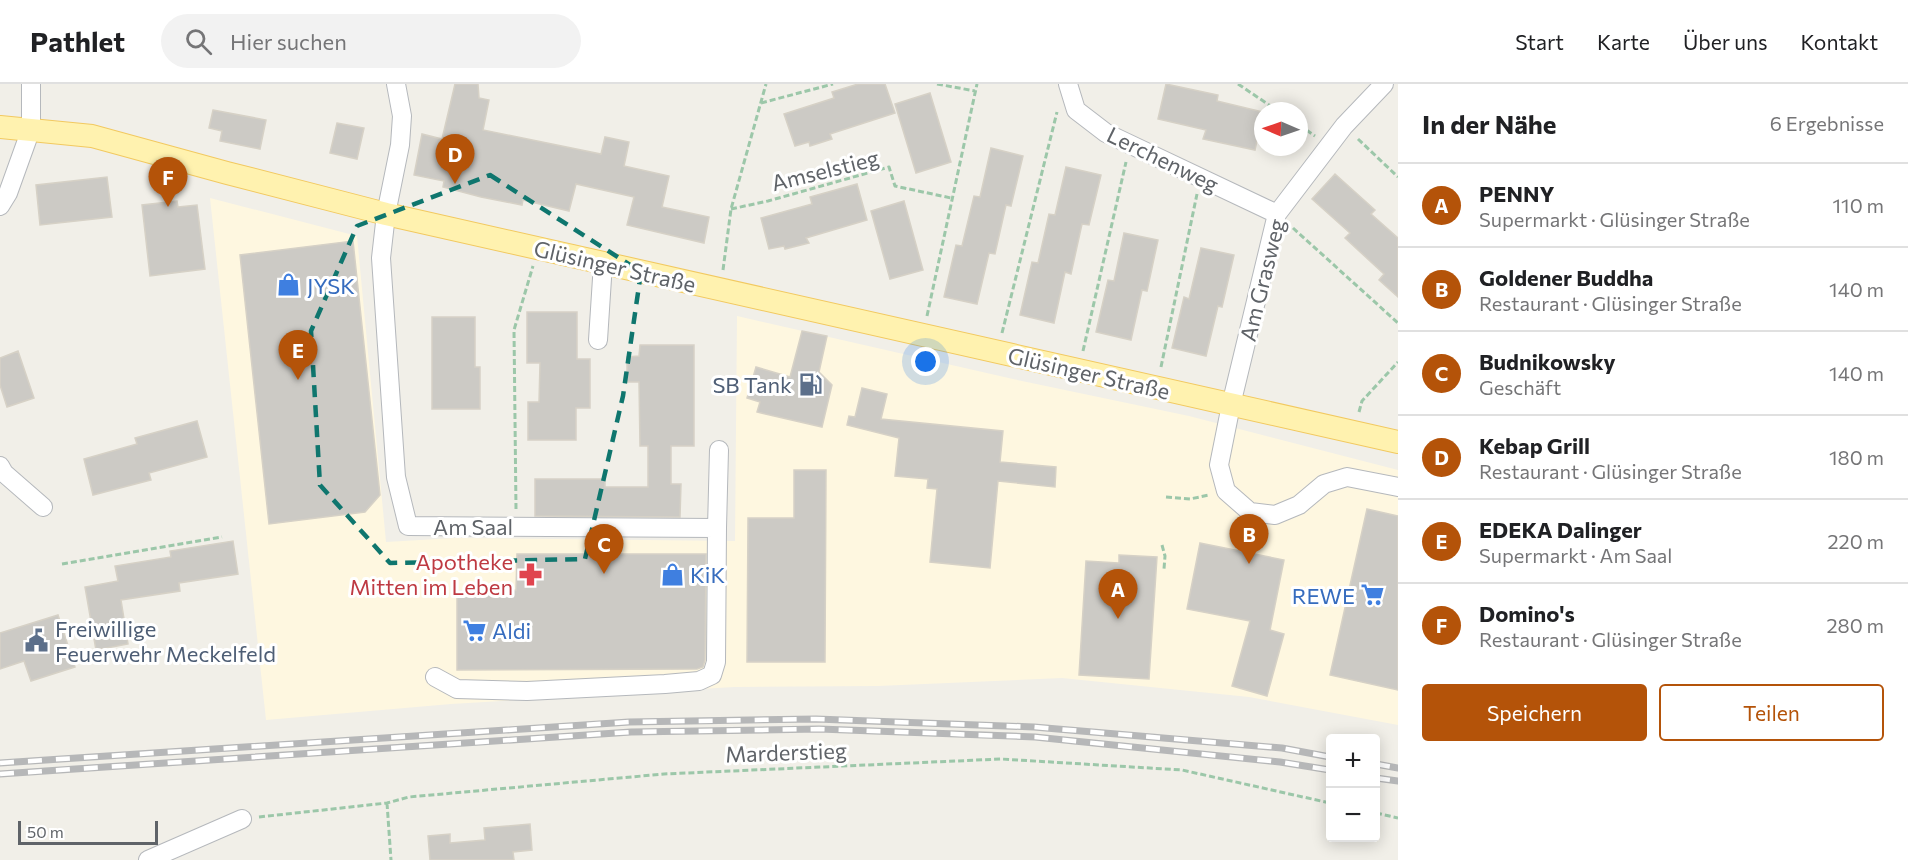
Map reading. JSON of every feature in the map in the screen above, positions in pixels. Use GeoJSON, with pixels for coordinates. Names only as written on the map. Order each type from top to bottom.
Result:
{"type":"FeatureCollection","features":[{"type":"Feature","properties":{"kind":"main road","name":"Glüsinger Straße"},"geometry":{"type":"LineString","coordinates":[[0,127],[92,136],[386,214],[1398,442]]}},
{"type":"Feature","properties":{"kind":"street"},"geometry":{"type":"LineString","coordinates":[[0,206],[8,193],[31,129],[30,84]]}},
{"type":"Feature","properties":{"kind":"street","name":"Am Saal"},"geometry":{"type":"LineString","coordinates":[[396,84],[402,116],[400,145],[386,214],[381,258],[396,477],[408,526],[717,528]]}},
{"type":"Feature","properties":{"kind":"street","name":"Am Grasweg"},"geometry":{"type":"LineString","coordinates":[[1231,405],[1277,214],[1344,126],[1384,84]]}},
{"type":"Feature","properties":{"kind":"street","name":"Lerchenweg"},"geometry":{"type":"LineString","coordinates":[[1068,86],[1076,110],[1106,133],[1277,214]]}},
{"type":"Feature","properties":{"kind":"street"},"geometry":{"type":"LineString","coordinates":[[598,340],[603,263]]}},
{"type":"Feature","properties":{"kind":"street"},"geometry":{"type":"LineString","coordinates":[[1231,405],[1219,465],[1226,491],[1250,512],[1275,515],[1299,505],[1323,484],[1347,477],[1398,487]]}},
{"type":"Feature","properties":{"kind":"street"},"geometry":{"type":"LineString","coordinates":[[435,677],[457,689],[527,691],[603,689],[699,681],[712,675],[716,662],[719,450]]}},
{"type":"Feature","properties":{"kind":"street"},"geometry":{"type":"LineString","coordinates":[[0,466],[4,473],[43,507]]}},
{"type":"Feature","properties":{"kind":"street"},"geometry":{"type":"LineString","coordinates":[[148,860],[242,819]]}},
{"type":"Feature","properties":{"kind":"path","name":"Amselstieg"},"geometry":{"type":"LineString","coordinates":[[721,290],[731,209],[766,84]]}},
{"type":"Feature","properties":{"kind":"path"},"geometry":{"type":"LineString","coordinates":[[761,103],[833,84]]}},
{"type":"Feature","properties":{"kind":"path"},"geometry":{"type":"LineString","coordinates":[[937,84],[975,91]]}},
{"type":"Feature","properties":{"kind":"path"},"geometry":{"type":"LineString","coordinates":[[923,335],[977,84]]}},
{"type":"Feature","properties":{"kind":"path"},"geometry":{"type":"LineString","coordinates":[[1238,84],[1265,102]]}},
{"type":"Feature","properties":{"kind":"path"},"geometry":{"type":"LineString","coordinates":[[998,352],[1058,107],[1068,86]]}},
{"type":"Feature","properties":{"kind":"path"},"geometry":{"type":"LineString","coordinates":[[1344,126],[1398,177]]}},
{"type":"Feature","properties":{"kind":"path"},"geometry":{"type":"LineString","coordinates":[[1079,370],[1130,145]]}},
{"type":"Feature","properties":{"kind":"path","name":"Amselstieg"},"geometry":{"type":"LineString","coordinates":[[731,209],[768,201],[889,166],[895,186],[951,198]]}},
{"type":"Feature","properties":{"kind":"path"},"geometry":{"type":"LineString","coordinates":[[1156,389],[1201,178]]}},
{"type":"Feature","properties":{"kind":"path"},"geometry":{"type":"LineString","coordinates":[[1277,214],[1398,323]]}},
{"type":"Feature","properties":{"kind":"path"},"geometry":{"type":"LineString","coordinates":[[516,526],[514,330],[538,249]]}},
{"type":"Feature","properties":{"kind":"path"},"geometry":{"type":"LineString","coordinates":[[1353,432],[1362,401],[1398,362]]}},
{"type":"Feature","properties":{"kind":"path"},"geometry":{"type":"LineString","coordinates":[[1166,497],[1190,499],[1226,491]]}},
{"type":"Feature","properties":{"kind":"path"},"geometry":{"type":"LineString","coordinates":[[62,564],[222,537]]}},
{"type":"Feature","properties":{"kind":"path"},"geometry":{"type":"LineString","coordinates":[[1162,545],[1165,556],[1164,569]]}},
{"type":"Feature","properties":{"kind":"path","name":"Marderstieg"},"geometry":{"type":"LineString","coordinates":[[242,819],[387,803],[408,797],[664,774],[1001,759],[1182,770],[1326,802]]}},
{"type":"Feature","properties":{"kind":"path"},"geometry":{"type":"LineString","coordinates":[[387,803],[391,860]]}},
{"type":"Feature","properties":{"kind":"path"},"geometry":{"type":"LineString","coordinates":[[1380,814],[1398,818]]}},
{"type":"Feature","properties":{"kind":"highlighted area"},"geometry":{"type":"Polygon","coordinates":[[[490,175],[641,272],[623,396],[585,559],[390,563],[320,485],[311,331],[357,226],[490,175]]]}},
{"type":"Feature","properties":{"kind":"shaded area"},"geometry":{"type":"Polygon","coordinates":[[[210,198],[357,236],[386,542],[455,538],[735,541],[737,316],[1013,379],[1189,416],[1398,470],[1398,725],[1249,697],[1062,678],[878,686],[734,687],[451,704],[266,720],[210,198]]]}},
{"type":"Feature","properties":{"kind":"building"},"geometry":{"type":"Polygon","coordinates":[[[455,84],[478,84],[479,98],[489,100],[483,130],[601,154],[605,137],[629,142],[624,166],[669,176],[662,207],[709,217],[704,243],[627,225],[634,197],[576,184],[569,211],[523,200],[522,205],[481,197],[443,187],[444,181],[414,175],[422,134],[442,139],[455,84]]]}},
{"type":"Feature","properties":{"kind":"building"},"geometry":{"type":"Polygon","coordinates":[[[858,84],[885,84],[895,113],[830,134],[832,139],[810,146],[809,142],[795,146],[784,114],[834,98],[832,92],[858,84]]]}},
{"type":"Feature","properties":{"kind":"building"},"geometry":{"type":"Polygon","coordinates":[[[1166,84],[1218,95],[1217,101],[1254,110],[1254,150],[1203,139],[1206,130],[1158,119],[1166,84]]]}},
{"type":"Feature","properties":{"kind":"building"},"geometry":{"type":"Polygon","coordinates":[[[930,93],[951,162],[916,173],[895,104],[930,93]]]}},
{"type":"Feature","properties":{"kind":"building"},"geometry":{"type":"Polygon","coordinates":[[[213,110],[266,120],[260,149],[220,141],[222,131],[209,128],[213,110]]]}},
{"type":"Feature","properties":{"kind":"building"},"geometry":{"type":"Polygon","coordinates":[[[337,123],[364,128],[357,159],[330,153],[337,123]]]}},
{"type":"Feature","properties":{"kind":"building"},"geometry":{"type":"Polygon","coordinates":[[[991,148],[1023,156],[1011,206],[1006,205],[995,254],[989,253],[977,304],[944,297],[956,245],[962,246],[974,196],[980,197],[991,148]]]}},
{"type":"Feature","properties":{"kind":"building"},"geometry":{"type":"Polygon","coordinates":[[[1066,167],[1101,175],[1089,225],[1082,224],[1071,274],[1065,272],[1054,323],[1020,315],[1032,262],[1038,263],[1049,214],[1055,215],[1066,167]]]}},
{"type":"Feature","properties":{"kind":"building"},"geometry":{"type":"Polygon","coordinates":[[[1335,174],[1375,210],[1371,214],[1398,238],[1398,297],[1379,280],[1384,274],[1345,238],[1350,233],[1312,199],[1335,174]]]}},
{"type":"Feature","properties":{"kind":"building"},"geometry":{"type":"Polygon","coordinates":[[[107,177],[112,217],[40,225],[36,185],[107,177]]]}},
{"type":"Feature","properties":{"kind":"building"},"geometry":{"type":"Polygon","coordinates":[[[857,184],[867,220],[806,238],[809,243],[785,249],[784,246],[769,249],[761,218],[812,204],[810,197],[857,184]]]}},
{"type":"Feature","properties":{"kind":"building"},"geometry":{"type":"Polygon","coordinates":[[[177,201],[178,207],[197,205],[205,269],[150,276],[142,205],[177,201]]]}},
{"type":"Feature","properties":{"kind":"building"},"geometry":{"type":"Polygon","coordinates":[[[904,201],[923,270],[890,279],[871,211],[904,201]]]}},
{"type":"Feature","properties":{"kind":"building"},"geometry":{"type":"Polygon","coordinates":[[[1124,233],[1158,240],[1147,291],[1142,290],[1131,340],[1096,332],[1108,280],[1114,281],[1124,233]]]}},
{"type":"Feature","properties":{"kind":"building"},"geometry":{"type":"Polygon","coordinates":[[[353,241],[380,495],[365,512],[269,524],[240,255],[353,241]]]}},
{"type":"Feature","properties":{"kind":"building"},"geometry":{"type":"Polygon","coordinates":[[[1201,248],[1234,255],[1222,307],[1218,306],[1206,356],[1172,348],[1184,297],[1189,299],[1201,248]]]}},
{"type":"Feature","properties":{"kind":"building"},"geometry":{"type":"Polygon","coordinates":[[[527,312],[577,312],[577,359],[590,359],[590,408],[576,408],[576,440],[528,440],[528,402],[539,402],[540,363],[527,363],[527,312]]]}},
{"type":"Feature","properties":{"kind":"building"},"geometry":{"type":"Polygon","coordinates":[[[432,317],[475,317],[475,367],[480,367],[480,409],[432,409],[432,317]]]}},
{"type":"Feature","properties":{"kind":"building"},"geometry":{"type":"Polygon","coordinates":[[[802,331],[827,336],[819,372],[832,385],[822,427],[757,412],[760,402],[747,398],[756,367],[790,377],[802,331]]]}},
{"type":"Feature","properties":{"kind":"building"},"geometry":{"type":"Polygon","coordinates":[[[640,345],[694,345],[694,446],[671,446],[671,484],[681,484],[680,517],[535,516],[535,479],[605,479],[605,487],[648,487],[648,446],[640,446],[639,382],[627,382],[627,357],[639,356],[640,345]]]}},
{"type":"Feature","properties":{"kind":"building"},"geometry":{"type":"Polygon","coordinates":[[[18,351],[34,398],[7,407],[0,385],[0,358],[18,351]]]}},
{"type":"Feature","properties":{"kind":"building"},"geometry":{"type":"Polygon","coordinates":[[[862,388],[887,394],[881,419],[1003,431],[1000,462],[1056,467],[1055,487],[998,481],[990,568],[930,562],[937,489],[927,488],[928,479],[895,476],[899,438],[847,425],[849,416],[855,417],[862,388]]]}},
{"type":"Feature","properties":{"kind":"building"},"geometry":{"type":"Polygon","coordinates":[[[197,421],[207,457],[149,473],[151,480],[93,495],[84,459],[137,444],[135,438],[197,421]]]}},
{"type":"Feature","properties":{"kind":"building"},"geometry":{"type":"Polygon","coordinates":[[[794,470],[826,470],[825,662],[747,662],[748,518],[794,518],[794,470]]]}},
{"type":"Feature","properties":{"kind":"building","name":"REWE"},"geometry":{"type":"Polygon","coordinates":[[[1367,509],[1398,516],[1398,690],[1330,675],[1367,509]]]}},
{"type":"Feature","properties":{"kind":"building"},"geometry":{"type":"Polygon","coordinates":[[[233,541],[238,574],[179,583],[180,591],[121,600],[128,644],[96,650],[85,587],[118,581],[115,566],[171,557],[170,551],[233,541]]]}},
{"type":"Feature","properties":{"kind":"building"},"geometry":{"type":"Polygon","coordinates":[[[1200,543],[1284,560],[1270,630],[1284,634],[1267,696],[1232,686],[1250,621],[1187,609],[1200,543]]]}},
{"type":"Feature","properties":{"kind":"building"},"geometry":{"type":"Polygon","coordinates":[[[517,554],[706,554],[705,660],[703,667],[697,669],[457,670],[457,591],[516,590],[517,554]]]}},
{"type":"Feature","properties":{"kind":"building"},"geometry":{"type":"Polygon","coordinates":[[[1119,555],[1157,557],[1149,679],[1079,675],[1086,561],[1119,563],[1119,555]]]}},
{"type":"Feature","properties":{"kind":"building"},"geometry":{"type":"Polygon","coordinates":[[[58,615],[75,667],[31,681],[24,661],[0,669],[0,633],[58,615]]]}},
{"type":"Feature","properties":{"kind":"building"},"geometry":{"type":"Polygon","coordinates":[[[530,824],[532,850],[513,852],[514,860],[430,860],[428,836],[450,834],[450,843],[485,840],[484,828],[530,824]]]}},
{"type":"Feature","properties":{"kind":"railway"},"geometry":{"type":"LineString","coordinates":[[0,763],[629,722],[816,719],[1034,727],[1282,748],[1326,756]]}},
{"type":"Feature","properties":{"kind":"railway"},"geometry":{"type":"LineString","coordinates":[[0,774],[631,732],[819,729],[1035,737],[1280,762],[1326,769]]}},
{"type":"Feature","properties":{"kind":"railway"},"geometry":{"type":"LineString","coordinates":[[1380,765],[1398,768]]}},
{"type":"Feature","properties":{"kind":"railway"},"geometry":{"type":"LineString","coordinates":[[1380,779],[1398,781]]}},
{"type":"Feature","properties":{"kind":"place","name":"Kebap Grill"},"geometry":{"type":"Point","coordinates":[455,184]}},
{"type":"Feature","properties":{"kind":"place","name":"Domino's"},"geometry":{"type":"Point","coordinates":[168,207]}},
{"type":"Feature","properties":{"kind":"place","name":"JYSK"},"geometry":{"type":"Point","coordinates":[289,285]}},
{"type":"Feature","properties":{"kind":"place","name":"EDEKA Dalinger"},"geometry":{"type":"Point","coordinates":[298,380]}},
{"type":"Feature","properties":{"kind":"place","name":"SB Tank"},"geometry":{"type":"Point","coordinates":[810,384]}},
{"type":"Feature","properties":{"kind":"place","name":"Goldener Buddha"},"geometry":{"type":"Point","coordinates":[1249,564]}},
{"type":"Feature","properties":{"kind":"place","name":"Apotheke Mitten im Leben"},"geometry":{"type":"Point","coordinates":[531,574]}},
{"type":"Feature","properties":{"kind":"place","name":"Budnikowsky"},"geometry":{"type":"Point","coordinates":[604,574]}},
{"type":"Feature","properties":{"kind":"place","name":"KiK"},"geometry":{"type":"Point","coordinates":[672,574]}},
{"type":"Feature","properties":{"kind":"place","name":"REWE"},"geometry":{"type":"Point","coordinates":[1373,595]}},
{"type":"Feature","properties":{"kind":"place","name":"PENNY"},"geometry":{"type":"Point","coordinates":[1118,619]}},
{"type":"Feature","properties":{"kind":"place","name":"Aldi"},"geometry":{"type":"Point","coordinates":[474,630]}},
{"type":"Feature","properties":{"kind":"place","name":"Freiwillige Feuerwehr Meckelfeld"},"geometry":{"type":"Point","coordinates":[37,641]}}]}
